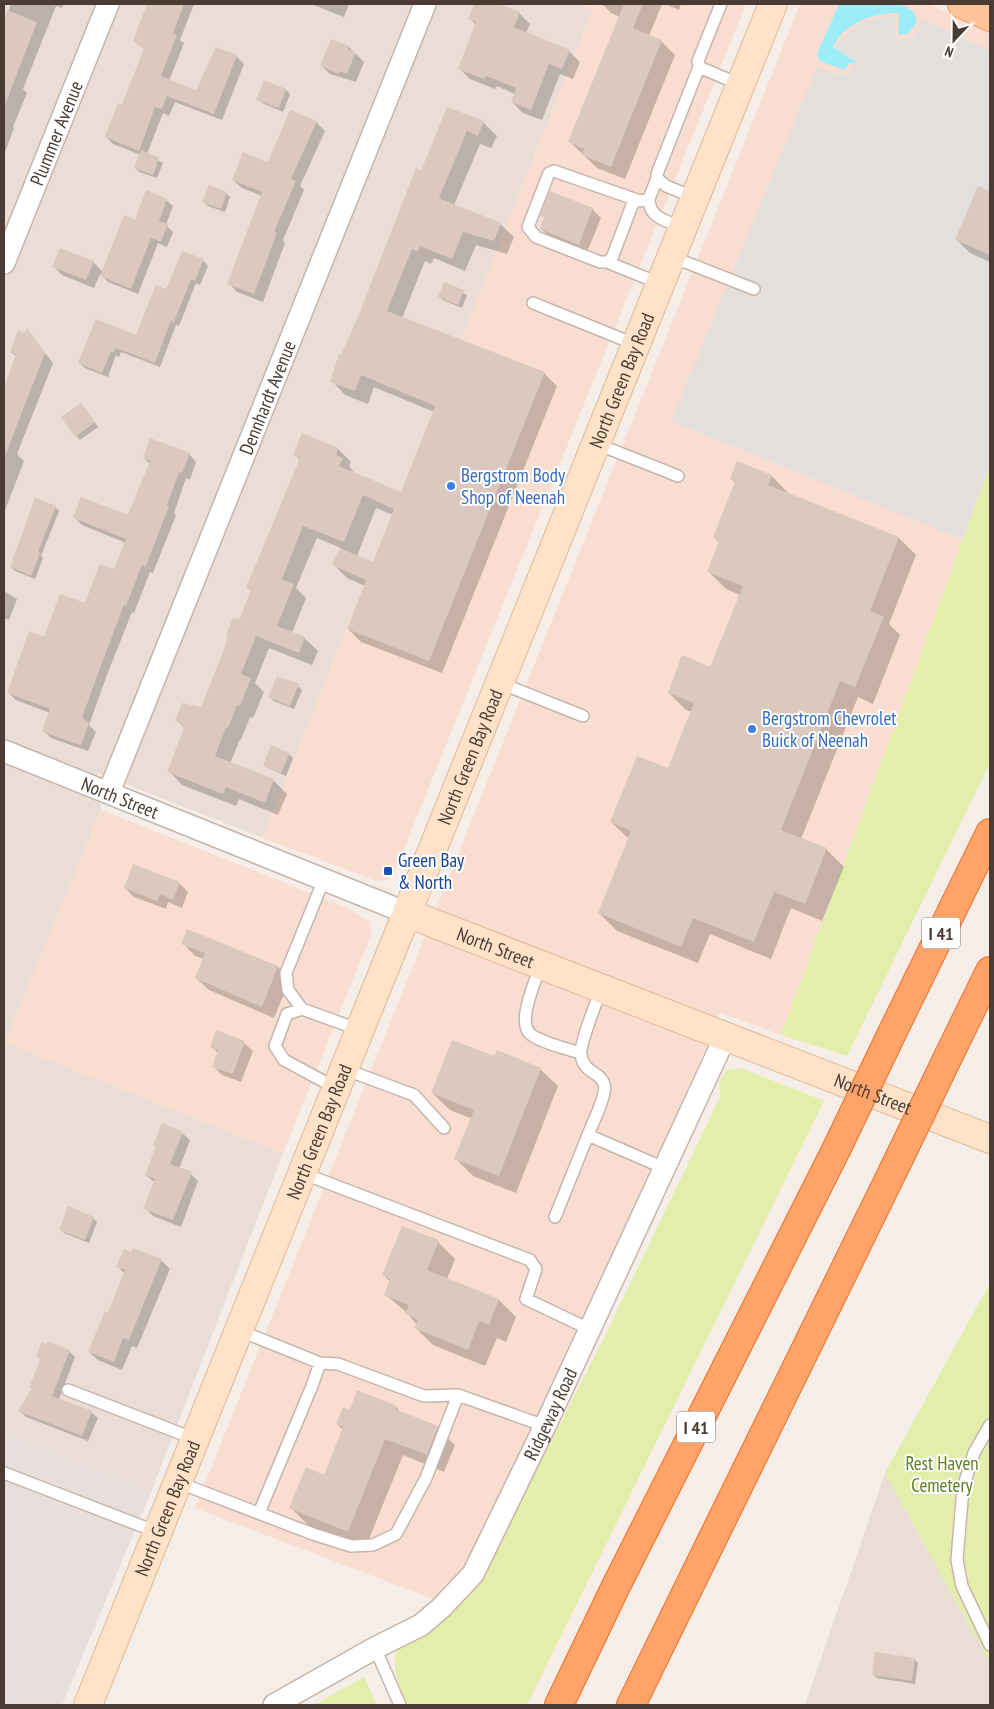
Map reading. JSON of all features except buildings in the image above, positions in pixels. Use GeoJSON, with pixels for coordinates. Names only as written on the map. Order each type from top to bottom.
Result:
{"type":"FeatureCollection","features":[{"type":"Feature","properties":{"kind":"highway","name":"I 41"},"geometry":{"type":"LineString","coordinates":[[559,1705],[616,1586],[836,1150],[990,833]]}},
{"type":"Feature","properties":{"kind":"highway"},"geometry":{"type":"LineString","coordinates":[[631,1705],[990,970]]}},
{"type":"Feature","properties":{"kind":"main road","name":"North Green Bay Road"},"geometry":{"type":"LineString","coordinates":[[88,1705],[773,4]]}},
{"type":"Feature","properties":{"kind":"main road"},"geometry":{"type":"LineString","coordinates":[[962,4],[990,17]]}},
{"type":"Feature","properties":{"kind":"main road","name":"North Street"},"geometry":{"type":"LineString","coordinates":[[407,913],[726,1035],[990,1139]]}},
{"type":"Feature","properties":{"kind":"street","name":"Plummer Avenue"},"geometry":{"type":"LineString","coordinates":[[4,263],[108,4]]}},
{"type":"Feature","properties":{"kind":"street","name":"Dennhardt Avenue"},"geometry":{"type":"LineString","coordinates":[[109,792],[425,4]]}},
{"type":"Feature","properties":{"kind":"street","name":"North Street"},"geometry":{"type":"LineString","coordinates":[[4,751],[407,913]]}},
{"type":"Feature","properties":{"kind":"street","name":"Ridgeway Road"},"geometry":{"type":"LineString","coordinates":[[274,1705],[375,1648],[422,1625],[473,1574],[545,1426],[726,1035]]}},
{"type":"Feature","properties":{"kind":"lane"},"geometry":{"type":"LineString","coordinates":[[684,228],[656,217],[649,206],[648,199],[699,67],[698,61],[721,4]]}},
{"type":"Feature","properties":{"kind":"lane"},"geometry":{"type":"LineString","coordinates":[[699,67],[741,85]]}},
{"type":"Feature","properties":{"kind":"lane"},"geometry":{"type":"LineString","coordinates":[[648,199],[634,200],[561,172],[550,173],[528,227],[530,232],[536,237],[600,262],[608,262],[661,284]]}},
{"type":"Feature","properties":{"kind":"lane"},"geometry":{"type":"LineString","coordinates":[[657,178],[666,186],[696,198]]}},
{"type":"Feature","properties":{"kind":"lane"},"geometry":{"type":"LineString","coordinates":[[608,262],[612,258],[634,200]]}},
{"type":"Feature","properties":{"kind":"lane"},"geometry":{"type":"LineString","coordinates":[[672,257],[754,289]]}},
{"type":"Feature","properties":{"kind":"lane"},"geometry":{"type":"LineString","coordinates":[[532,302],[637,345]]}},
{"type":"Feature","properties":{"kind":"lane"},"geometry":{"type":"LineString","coordinates":[[597,444],[678,476]]}},
{"type":"Feature","properties":{"kind":"lane"},"geometry":{"type":"LineString","coordinates":[[500,683],[583,716]]}},
{"type":"Feature","properties":{"kind":"lane"},"geometry":{"type":"LineString","coordinates":[[324,879],[286,973],[288,990],[302,1008],[360,1030]]}},
{"type":"Feature","properties":{"kind":"lane"},"geometry":{"type":"LineString","coordinates":[[541,964],[524,1018],[525,1028],[532,1036],[580,1053]]}},
{"type":"Feature","properties":{"kind":"lane"},"geometry":{"type":"LineString","coordinates":[[555,1217],[604,1092],[605,1084],[601,1078],[585,1068],[580,1053],[602,987]]}},
{"type":"Feature","properties":{"kind":"lane"},"geometry":{"type":"LineString","coordinates":[[302,1008],[287,1014],[275,1046],[284,1060],[340,1079],[414,1095],[444,1128]]}},
{"type":"Feature","properties":{"kind":"lane"},"geometry":{"type":"LineString","coordinates":[[588,1135],[664,1168]]}},
{"type":"Feature","properties":{"kind":"lane"},"geometry":{"type":"LineString","coordinates":[[302,1173],[530,1260],[536,1268],[526,1299],[589,1329]]}},
{"type":"Feature","properties":{"kind":"lane"},"geometry":{"type":"LineString","coordinates":[[238,1330],[320,1362],[338,1364],[424,1396],[458,1395],[545,1426]]}},
{"type":"Feature","properties":{"kind":"lane"},"geometry":{"type":"LineString","coordinates":[[259,1512],[312,1386],[320,1362]]}},
{"type":"Feature","properties":{"kind":"lane"},"geometry":{"type":"LineString","coordinates":[[68,1390],[195,1439]]}},
{"type":"Feature","properties":{"kind":"lane"},"geometry":{"type":"LineString","coordinates":[[177,1482],[351,1546],[373,1545],[396,1534],[426,1478],[458,1395]]}},
{"type":"Feature","properties":{"kind":"lane"},"geometry":{"type":"LineString","coordinates":[[990,1425],[974,1453],[963,1488],[958,1560],[962,1586],[990,1644]]}},
{"type":"Feature","properties":{"kind":"lane"},"geometry":{"type":"LineString","coordinates":[[4,1473],[157,1532]]}},
{"type":"Feature","properties":{"kind":"lane"},"geometry":{"type":"LineString","coordinates":[[375,1648],[400,1705]]}},
{"type":"Feature","properties":{"kind":"shaded area"},"geometry":{"type":"Polygon","coordinates":[[[4,4],[580,4],[593,9],[263,838],[98,773],[101,810],[5,1043],[283,1153],[151,1492],[4,1435],[4,4]]]}},
{"type":"Feature","properties":{"kind":"shaded area"},"geometry":{"type":"Polygon","coordinates":[[[580,4],[746,4],[393,876],[386,880],[376,881],[263,838],[593,9],[580,4]]]}},
{"type":"Feature","properties":{"kind":"shaded area"},"geometry":{"type":"Polygon","coordinates":[[[800,4],[929,4],[990,32],[990,466],[781,1035],[719,1012],[699,1065],[475,1547],[459,1573],[433,1599],[195,1508],[800,4]]]}},
{"type":"Feature","properties":{"kind":"shaded area"},"geometry":{"type":"Polygon","coordinates":[[[896,16],[896,40],[913,37],[922,19],[990,51],[990,466],[962,539],[671,421],[817,67],[839,75],[848,74],[856,62],[835,48],[843,38],[858,25],[874,18],[896,16]]]}},
{"type":"Feature","properties":{"kind":"shaded area"},"geometry":{"type":"Polygon","coordinates":[[[101,810],[346,907],[370,922],[371,935],[283,1153],[5,1043],[101,810]]]}},
{"type":"Feature","properties":{"kind":"shaded area"},"geometry":{"type":"Polygon","coordinates":[[[4,1435],[151,1492],[62,1705],[4,1705],[4,1435]]]}},
{"type":"Feature","properties":{"kind":"shaded area"},"geometry":{"type":"Polygon","coordinates":[[[885,1473],[990,1663],[990,1705],[805,1705],[885,1473]]]}},
{"type":"Feature","properties":{"kind":"green space"},"geometry":{"type":"Polygon","coordinates":[[[990,466],[990,763],[847,1056],[781,1035],[990,466]]]}},
{"type":"Feature","properties":{"kind":"green space"},"geometry":{"type":"Polygon","coordinates":[[[741,1068],[824,1101],[527,1705],[407,1705],[398,1683],[395,1668],[396,1653],[399,1645],[501,1539],[606,1334],[720,1097],[719,1082],[727,1070],[741,1068]]]}},
{"type":"Feature","properties":{"kind":"green space","name":"Rest Haven Cemetery"},"geometry":{"type":"Polygon","coordinates":[[[990,1283],[990,1663],[885,1473],[990,1283]]]}},
{"type":"Feature","properties":{"kind":"green space"},"geometry":{"type":"Polygon","coordinates":[[[364,1677],[377,1705],[314,1705],[364,1677]]]}},
{"type":"Feature","properties":{"kind":"water"},"geometry":{"type":"Polygon","coordinates":[[[839,4],[900,4],[913,11],[917,22],[908,34],[898,35],[899,14],[897,13],[869,17],[852,26],[844,32],[833,47],[856,62],[854,64],[851,62],[844,70],[820,61],[817,54],[839,4]]]}},
{"type":"Feature","properties":{"kind":"place","name":"Bergstrom Body Shop of Neenah"},"geometry":{"type":"Point","coordinates":[451,486]}},
{"type":"Feature","properties":{"kind":"place","name":"Bergstrom Chevrolet Buick of Neenah"},"geometry":{"type":"Point","coordinates":[752,729]}},
{"type":"Feature","properties":{"kind":"place","name":"Green Bay & North"},"geometry":{"type":"Point","coordinates":[388,871]}}]}
